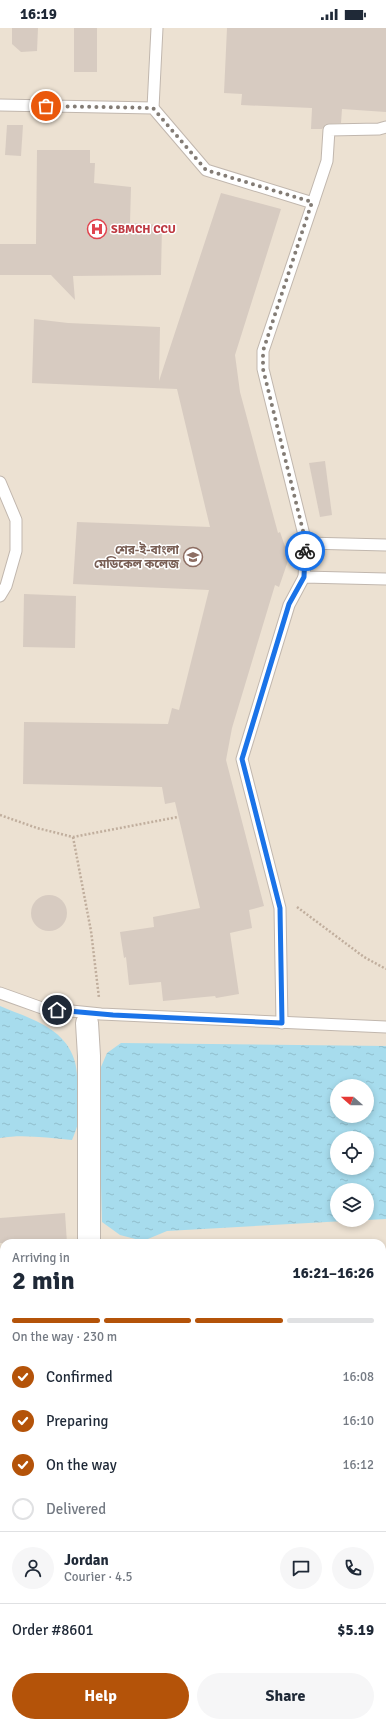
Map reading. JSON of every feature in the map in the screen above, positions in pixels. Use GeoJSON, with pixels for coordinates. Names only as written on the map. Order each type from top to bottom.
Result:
{"type":"FeatureCollection","features":[{"type":"Feature","properties":{"kind":"street"},"geometry":{"type":"LineString","coordinates":[[90,1239],[89,1063],[94,1019]]}},
{"type":"Feature","properties":{"kind":"lane"},"geometry":{"type":"LineString","coordinates":[[157,28],[153,108],[206,170],[312,202]]}},
{"type":"Feature","properties":{"kind":"lane"},"geometry":{"type":"LineString","coordinates":[[0,105],[153,108]]}},
{"type":"Feature","properties":{"kind":"lane"},"geometry":{"type":"LineString","coordinates":[[282,1023],[280,908],[242,759],[289,604],[304,577],[306,543],[263,369],[263,351],[327,161],[329,130],[379,129],[386,127]]}},
{"type":"Feature","properties":{"kind":"lane"},"geometry":{"type":"LineString","coordinates":[[0,482],[16,520],[16,551],[6,586],[0,596]]}},
{"type":"Feature","properties":{"kind":"lane"},"geometry":{"type":"LineString","coordinates":[[306,543],[386,545]]}},
{"type":"Feature","properties":{"kind":"lane"},"geometry":{"type":"LineString","coordinates":[[304,577],[386,579]]}},
{"type":"Feature","properties":{"kind":"lane"},"geometry":{"type":"LineString","coordinates":[[0,993],[42,1008],[94,1019],[386,1027]]}},
{"type":"Feature","properties":{"kind":"path"},"geometry":{"type":"LineString","coordinates":[[0,815],[37,828],[73,837],[178,817]]}},
{"type":"Feature","properties":{"kind":"path"},"geometry":{"type":"LineString","coordinates":[[73,837],[91,930],[94,1019]]}},
{"type":"Feature","properties":{"kind":"path"},"geometry":{"type":"LineString","coordinates":[[280,908],[296,907],[364,957],[386,969]]}},
{"type":"Feature","properties":{"kind":"shaded area","name":"শের-ই-বাংলা মেডিকেল কলেজ"},"geometry":{"type":"Polygon","coordinates":[[[0,28],[386,28],[386,1239],[0,1239],[0,28]]]}},
{"type":"Feature","properties":{"kind":"water"},"geometry":{"type":"Polygon","coordinates":[[[0,1006],[44,1025],[54,1031],[69,1048],[76,1065],[80,1101],[79,1120],[72,1140],[27,1136],[0,1138],[0,1006]]]}},
{"type":"Feature","properties":{"kind":"water"},"geometry":{"type":"Polygon","coordinates":[[[121,1043],[386,1046],[386,1219],[374,1220],[374,1183],[330,1183],[330,1222],[167,1231],[148,1239],[135,1239],[120,1235],[102,1222],[98,1074],[107,1053],[121,1043]]]}},
{"type":"Feature","properties":{"kind":"building"},"geometry":{"type":"Polygon","coordinates":[[[12,28],[38,28],[37,51],[21,52],[12,44],[12,28]]]}},
{"type":"Feature","properties":{"kind":"building"},"geometry":{"type":"Polygon","coordinates":[[[74,28],[97,28],[97,72],[74,72],[74,28]]]}},
{"type":"Feature","properties":{"kind":"building"},"geometry":{"type":"Polygon","coordinates":[[[227,28],[386,28],[386,112],[342,109],[341,123],[326,124],[322,129],[311,129],[312,108],[241,105],[242,94],[224,93],[227,28]]]}},
{"type":"Feature","properties":{"kind":"building"},"geometry":{"type":"Polygon","coordinates":[[[7,125],[23,125],[21,156],[5,155],[7,125]]]}},
{"type":"Feature","properties":{"kind":"building"},"geometry":{"type":"Polygon","coordinates":[[[37,150],[90,150],[90,163],[95,163],[94,183],[131,187],[130,223],[162,225],[161,275],[73,276],[75,300],[51,275],[0,275],[0,244],[36,244],[37,150]]]}},
{"type":"Feature","properties":{"kind":"building"},"geometry":{"type":"Polygon","coordinates":[[[221,193],[281,209],[235,355],[240,392],[278,533],[280,532],[289,558],[279,587],[275,585],[232,728],[226,760],[264,906],[249,910],[252,928],[230,933],[239,994],[216,998],[215,996],[163,1001],[161,982],[129,985],[126,957],[124,958],[120,932],[154,927],[153,917],[200,908],[175,802],[165,804],[162,787],[23,784],[24,722],[168,724],[172,708],[179,710],[209,590],[73,584],[77,522],[210,527],[177,389],[32,383],[34,319],[68,323],[160,327],[159,381],[221,193]]]}},
{"type":"Feature","properties":{"kind":"building"},"geometry":{"type":"Polygon","coordinates":[[[325,461],[332,515],[320,517],[309,463],[325,461]]]}},
{"type":"Feature","properties":{"kind":"building"},"geometry":{"type":"Polygon","coordinates":[[[24,594],[76,596],[75,648],[23,647],[24,594]]]}},
{"type":"Feature","properties":{"kind":"building"},"geometry":{"type":"Polygon","coordinates":[[[53,895],[62,900],[66,906],[66,920],[62,926],[53,931],[45,931],[36,926],[32,920],[31,909],[36,900],[42,896],[53,895]]]}},
{"type":"Feature","properties":{"kind":"building"},"geometry":{"type":"Polygon","coordinates":[[[65,1213],[67,1239],[0,1239],[0,1218],[65,1213]]]}},
{"type":"Feature","properties":{"kind":"way so far"},"geometry":{"type":"LineString","coordinates":[[46,106],[153,108],[206,170],[312,202],[306,226],[263,351],[263,369],[306,543],[305,551]]}},
{"type":"Feature","properties":{"kind":"place","name":"SBMCH CCU"},"geometry":{"type":"Point","coordinates":[97,229]}},
{"type":"Feature","properties":{"kind":"place","name":"শের-ই-বাংলা মেডিকেল কলেজ"},"geometry":{"type":"Point","coordinates":[193,557]}},
{"type":"Feature","properties":{"kind":"route"},"geometry":{"type":"LineString","coordinates":[[57,1010],[113,1015],[282,1023],[280,908],[242,759],[289,604],[304,577],[305,551]]}}]}
